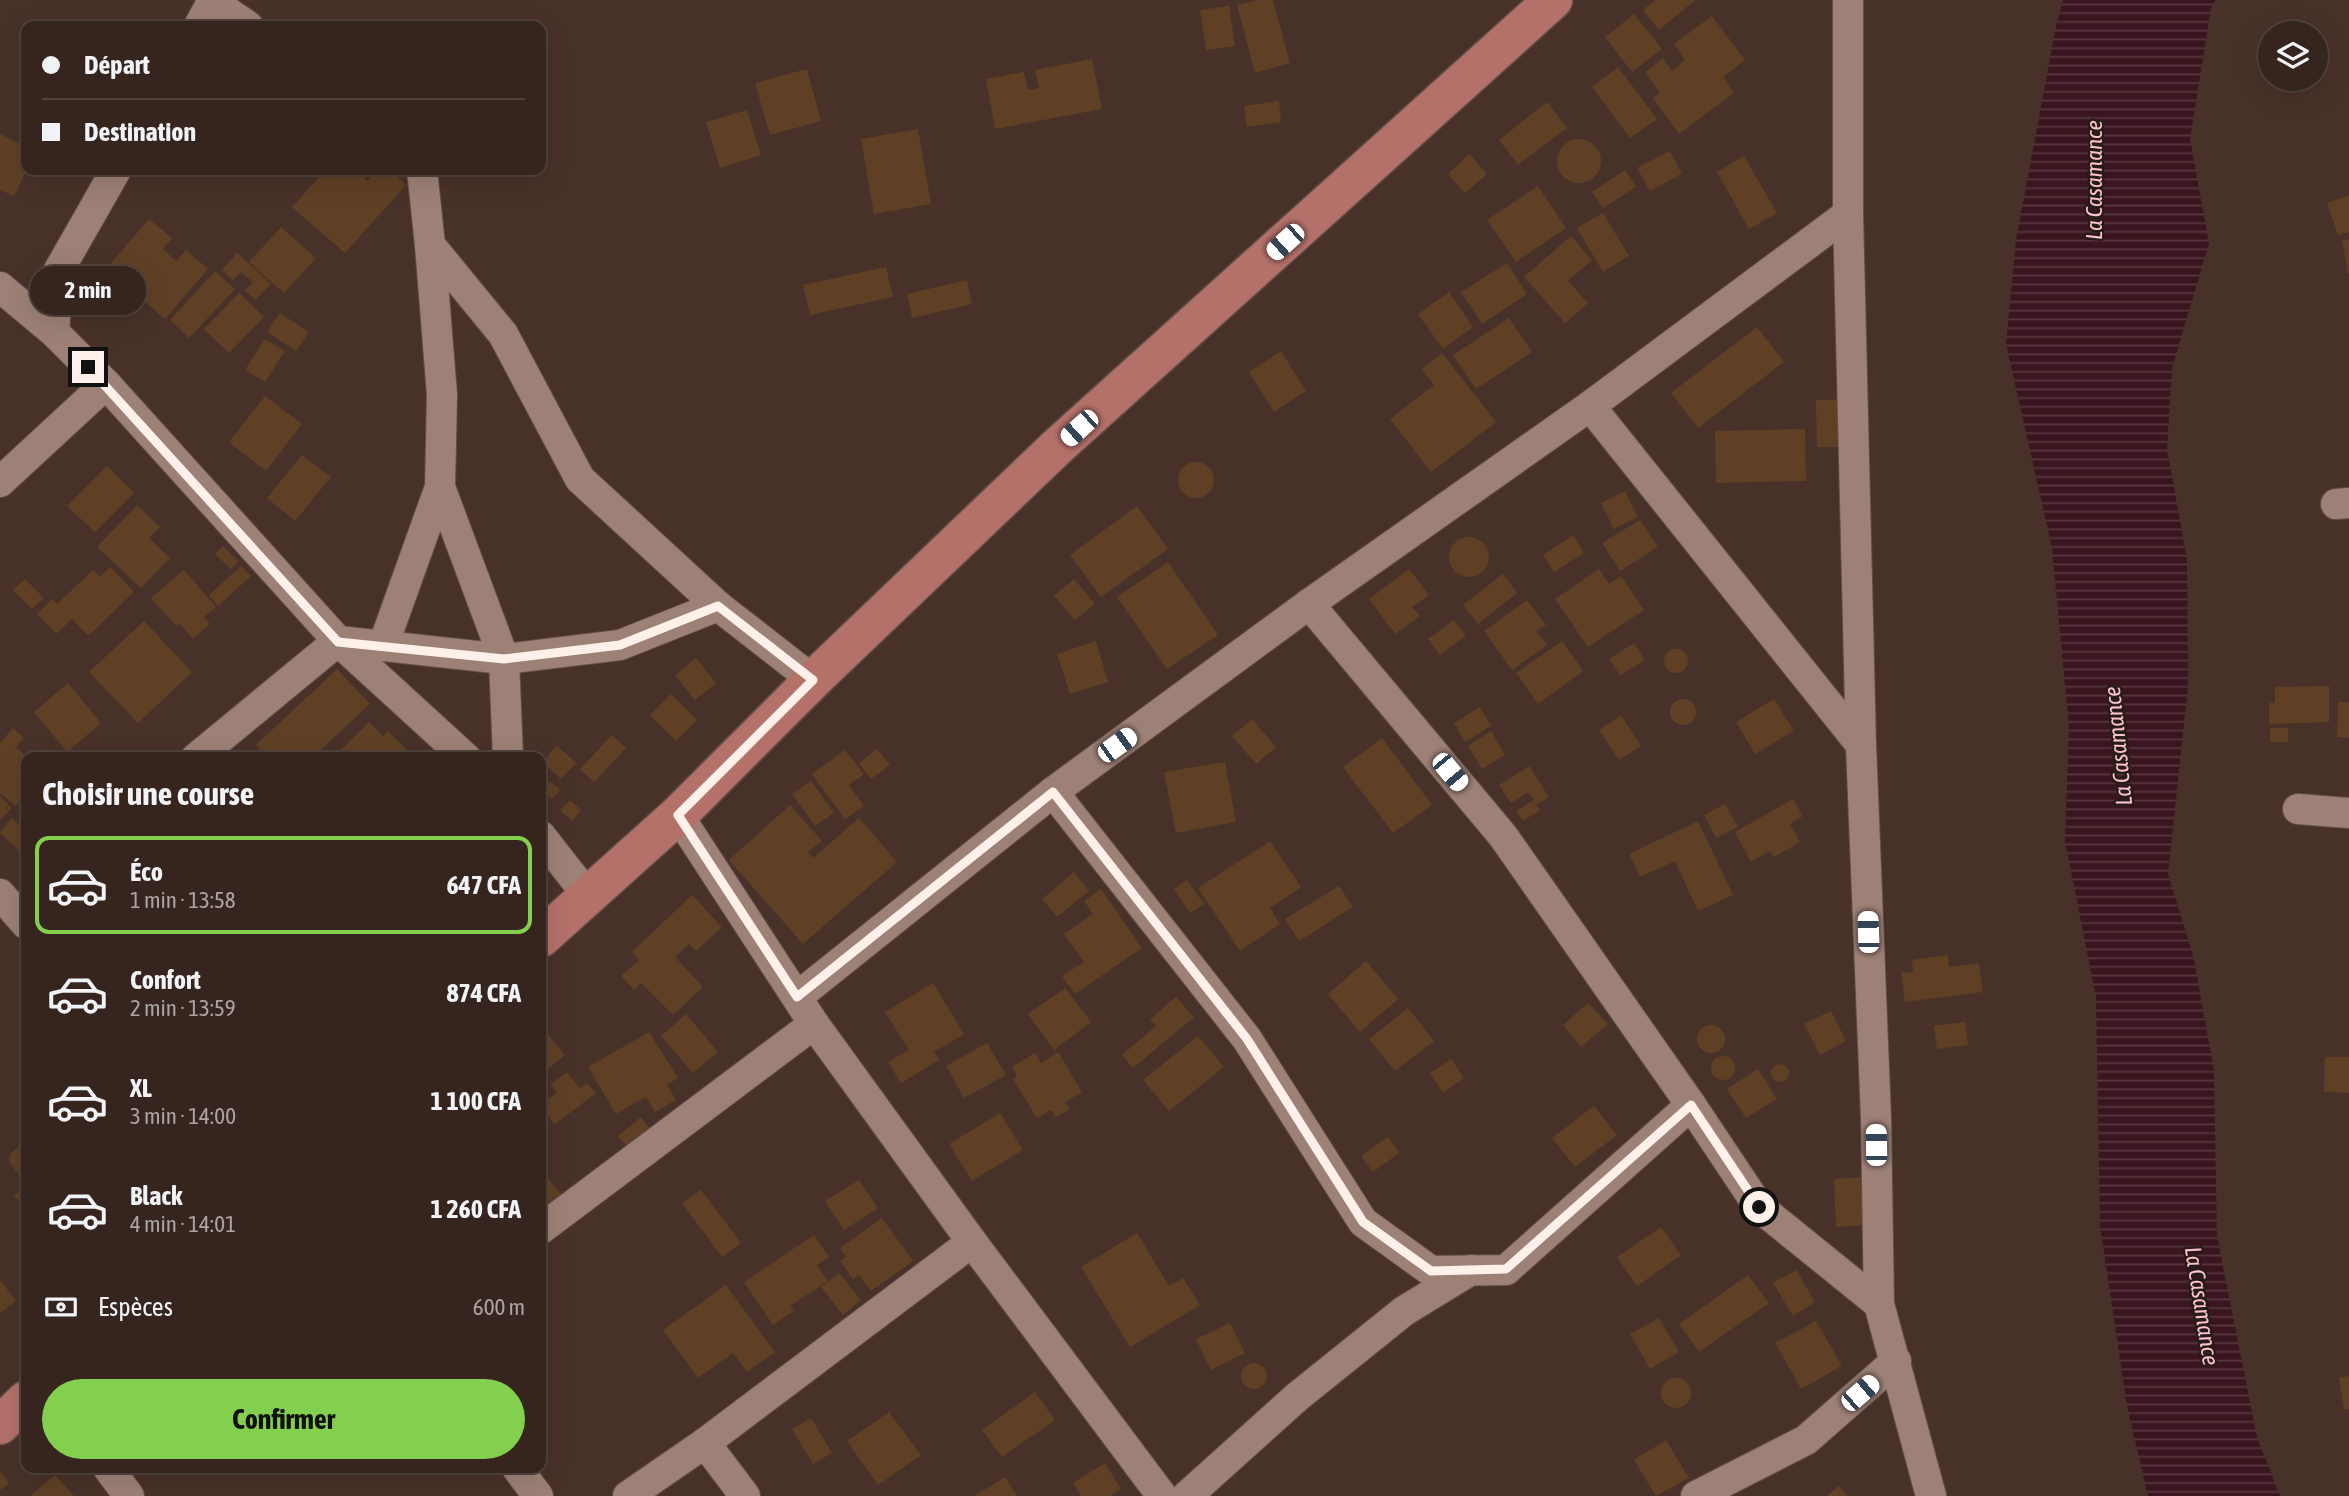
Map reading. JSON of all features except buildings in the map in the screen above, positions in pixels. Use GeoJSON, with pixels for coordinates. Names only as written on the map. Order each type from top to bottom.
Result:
{"type":"FeatureCollection","features":[{"type":"Feature","properties":{"kind":"main road"},"geometry":{"type":"LineString","coordinates":[[546,934],[678,815],[813,680],[1058,446],[1553,0]]}},
{"type":"Feature","properties":{"kind":"main road"},"geometry":{"type":"LineString","coordinates":[[0,1425],[21,1405]]}},
{"type":"Feature","properties":{"kind":"street"},"geometry":{"type":"LineString","coordinates":[[1848,0],[1848,214],[1861,745],[1876,1118],[1879,1304],[1931,1496]]}},
{"type":"Feature","properties":{"kind":"street"},"geometry":{"type":"LineString","coordinates":[[208,9],[236,21]]}},
{"type":"Feature","properties":{"kind":"street"},"geometry":{"type":"LineString","coordinates":[[54,332],[58,270],[113,175]]}},
{"type":"Feature","properties":{"kind":"street"},"geometry":{"type":"LineString","coordinates":[[383,646],[440,487],[442,395],[423,175]]}},
{"type":"Feature","properties":{"kind":"street"},"geometry":{"type":"LineString","coordinates":[[797,997],[1053,792],[1309,604],[1590,405],[1848,214]]}},
{"type":"Feature","properties":{"kind":"street"},"geometry":{"type":"LineString","coordinates":[[430,245],[503,334],[580,479],[718,606],[813,680]]}},
{"type":"Feature","properties":{"kind":"street"},"geometry":{"type":"LineString","coordinates":[[0,287],[54,332],[106,384],[338,642],[459,752]]}},
{"type":"Feature","properties":{"kind":"street"},"geometry":{"type":"LineString","coordinates":[[0,482],[106,384]]}},
{"type":"Feature","properties":{"kind":"street"},"geometry":{"type":"LineString","coordinates":[[1590,405],[1861,745]]}},
{"type":"Feature","properties":{"kind":"street"},"geometry":{"type":"LineString","coordinates":[[440,487],[504,659],[508,752]]}},
{"type":"Feature","properties":{"kind":"street"},"geometry":{"type":"LineString","coordinates":[[1309,604],[1503,835],[1759,1207],[1879,1304]]}},
{"type":"Feature","properties":{"kind":"street"},"geometry":{"type":"LineString","coordinates":[[203,752],[338,642],[504,659],[620,645],[718,606]]}},
{"type":"Feature","properties":{"kind":"street"},"geometry":{"type":"LineString","coordinates":[[1053,792],[1247,1039],[1363,1222],[1431,1271],[1506,1269],[1691,1105]]}},
{"type":"Feature","properties":{"kind":"street"},"geometry":{"type":"LineString","coordinates":[[2298,809],[2349,813]]}},
{"type":"Feature","properties":{"kind":"street"},"geometry":{"type":"LineString","coordinates":[[678,815],[814,1024],[972,1242],[1162,1496]]}},
{"type":"Feature","properties":{"kind":"street"},"geometry":{"type":"LineString","coordinates":[[546,842],[588,896]]}},
{"type":"Feature","properties":{"kind":"street"},"geometry":{"type":"LineString","coordinates":[[546,1225],[814,1024]]}},
{"type":"Feature","properties":{"kind":"street"},"geometry":{"type":"LineString","coordinates":[[628,1496],[705,1443],[972,1242]]}},
{"type":"Feature","properties":{"kind":"street"},"geometry":{"type":"LineString","coordinates":[[1187,1496],[1297,1397],[1404,1311],[1471,1270]]}},
{"type":"Feature","properties":{"kind":"street"},"geometry":{"type":"LineString","coordinates":[[1696,1496],[1806,1440],[1896,1361]]}},
{"type":"Feature","properties":{"kind":"street"},"geometry":{"type":"LineString","coordinates":[[705,1443],[745,1496]]}},
{"type":"Feature","properties":{"kind":"street"},"geometry":{"type":"LineString","coordinates":[[112,1473],[129,1496]]}},
{"type":"Feature","properties":{"kind":"street"},"geometry":{"type":"LineString","coordinates":[[521,1473],[537,1496]]}},
{"type":"Feature","properties":{"kind":"water","name":"La Casamance"},"geometry":{"type":"Polygon","coordinates":[[[2063,0],[2216,0],[2211,8],[2190,139],[2209,243],[2172,368],[2167,449],[2187,559],[2188,687],[2168,874],[2194,959],[2214,1071],[2217,1236],[2257,1437],[2280,1496],[2148,1496],[2127,1406],[2100,1226],[2096,997],[2065,841],[2069,727],[2052,548],[2006,344],[2016,240],[2063,0]]]}},
{"type":"Feature","properties":{"kind":"route"},"geometry":{"type":"LineString","coordinates":[[88,367],[338,642],[504,659],[620,645],[718,606],[813,680],[678,815],[797,997],[1053,792],[1247,1039],[1363,1222],[1431,1271],[1506,1269],[1691,1105],[1759,1207]]}}]}
